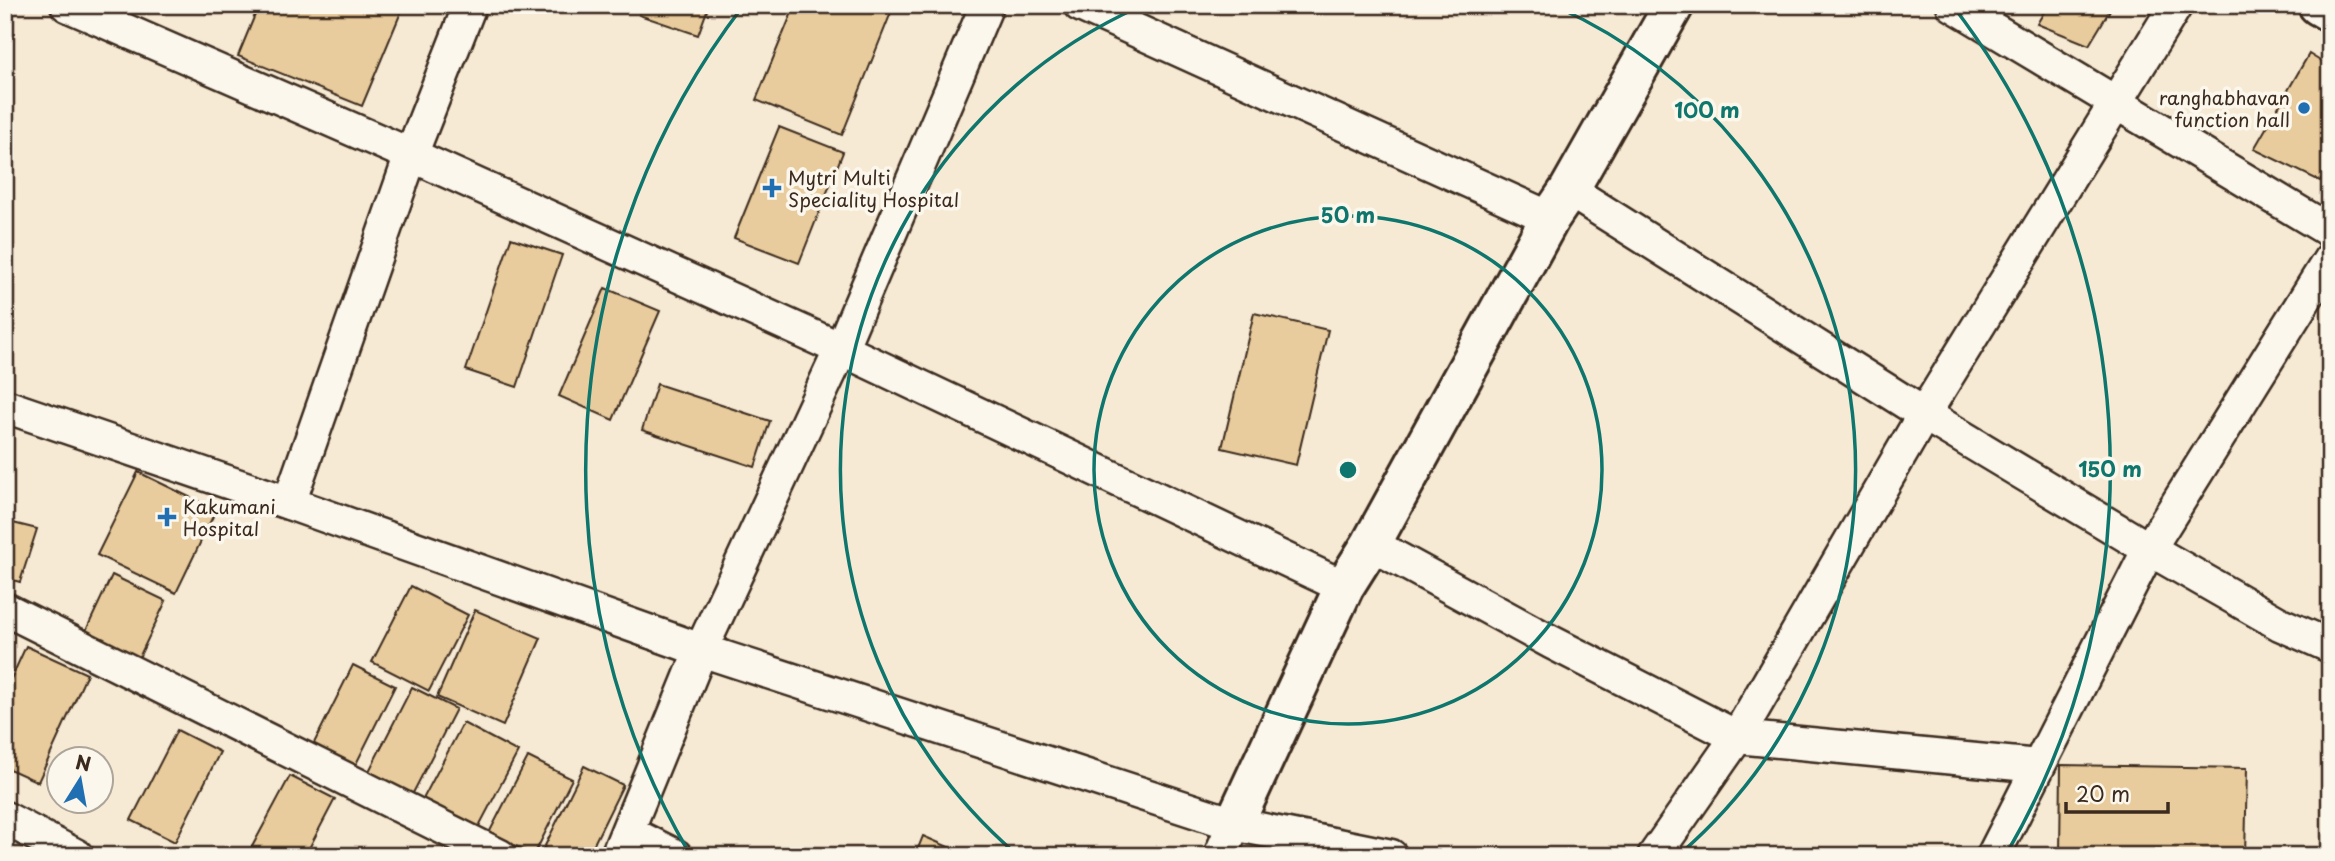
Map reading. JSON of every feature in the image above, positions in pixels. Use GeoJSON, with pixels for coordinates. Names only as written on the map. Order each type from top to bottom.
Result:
{"type":"FeatureCollection","features":[{"type":"Feature","properties":{"kind":"street"},"geometry":{"type":"LineString","coordinates":[[67,5],[411,155],[841,349],[1344,587]]}},
{"type":"Feature","properties":{"kind":"street"},"geometry":{"type":"LineString","coordinates":[[289,503],[411,155],[470,5]]}},
{"type":"Feature","properties":{"kind":"street"},"geometry":{"type":"LineString","coordinates":[[676,856],[622,844],[701,650],[841,349],[987,5]]}},
{"type":"Feature","properties":{"kind":"street"},"geometry":{"type":"LineString","coordinates":[[1080,5],[1560,204],[1924,414],[2149,549],[2280,624],[2330,646]]}},
{"type":"Feature","properties":{"kind":"street"},"geometry":{"type":"LineString","coordinates":[[1227,840],[1344,587],[1371,544],[1674,5]]}},
{"type":"Feature","properties":{"kind":"street"},"geometry":{"type":"LineString","coordinates":[[1953,5],[2115,105],[2330,231]]}},
{"type":"Feature","properties":{"kind":"street"},"geometry":{"type":"LineString","coordinates":[[1654,856],[1737,737],[1924,414],[2176,5]]}},
{"type":"Feature","properties":{"kind":"street"},"geometry":{"type":"LineString","coordinates":[[2318,5],[2330,12]]}},
{"type":"Feature","properties":{"kind":"street"},"geometry":{"type":"LineString","coordinates":[[1993,856],[2149,549],[2330,259]]}},
{"type":"Feature","properties":{"kind":"street"},"geometry":{"type":"LineString","coordinates":[[5,406],[289,503],[1227,840],[1391,856]]}},
{"type":"Feature","properties":{"kind":"street"},"geometry":{"type":"LineString","coordinates":[[1371,544],[1551,642],[1737,737],[2038,766]]}},
{"type":"Feature","properties":{"kind":"street"},"geometry":{"type":"LineString","coordinates":[[5,610],[500,856]]}},
{"type":"Feature","properties":{"kind":"street"},"geometry":{"type":"LineString","coordinates":[[5,818],[78,856]]}},
{"type":"Feature","properties":{"kind":"building"},"geometry":{"type":"Polygon","coordinates":[[[259,5],[404,5],[362,106],[238,56],[259,5]]]}},
{"type":"Feature","properties":{"kind":"building"},"geometry":{"type":"Polygon","coordinates":[[[643,5],[709,5],[698,35],[639,15],[643,5]]]}},
{"type":"Feature","properties":{"kind":"building"},"geometry":{"type":"Polygon","coordinates":[[[795,5],[894,5],[842,135],[756,100],[795,5]]]}},
{"type":"Feature","properties":{"kind":"building"},"geometry":{"type":"Polygon","coordinates":[[[2048,5],[2113,5],[2089,45],[2037,24],[2048,5]]]}},
{"type":"Feature","properties":{"kind":"building","name":"ranghabhavan function hall"},"geometry":{"type":"Polygon","coordinates":[[[2309,54],[2330,67],[2330,167],[2320,181],[2254,149],[2309,54]]]}},
{"type":"Feature","properties":{"kind":"building"},"geometry":{"type":"Polygon","coordinates":[[[779,127],[843,152],[799,263],[734,238],[779,127]]]}},
{"type":"Feature","properties":{"kind":"building"},"geometry":{"type":"Polygon","coordinates":[[[511,238],[562,255],[517,387],[466,370],[511,238]]]}},
{"type":"Feature","properties":{"kind":"building"},"geometry":{"type":"Polygon","coordinates":[[[605,288],[660,311],[613,420],[559,396],[605,288]]]}},
{"type":"Feature","properties":{"kind":"building"},"geometry":{"type":"Polygon","coordinates":[[[1254,313],[1328,330],[1296,465],[1222,448],[1254,313]]]}},
{"type":"Feature","properties":{"kind":"building"},"geometry":{"type":"Polygon","coordinates":[[[657,384],[770,421],[755,467],[642,430],[657,384]]]}},
{"type":"Feature","properties":{"kind":"building"},"geometry":{"type":"Polygon","coordinates":[[[138,472],[216,510],[176,593],[97,555],[138,472]]]}},
{"type":"Feature","properties":{"kind":"building"},"geometry":{"type":"Polygon","coordinates":[[[5,521],[37,529],[20,582],[5,578],[5,521]]]}},
{"type":"Feature","properties":{"kind":"building"},"geometry":{"type":"Polygon","coordinates":[[[112,575],[166,601],[136,664],[82,639],[112,575]]]}},
{"type":"Feature","properties":{"kind":"building"},"geometry":{"type":"Polygon","coordinates":[[[411,586],[468,615],[429,691],[372,662],[411,586]]]}},
{"type":"Feature","properties":{"kind":"building"},"geometry":{"type":"Polygon","coordinates":[[[475,610],[541,638],[503,726],[437,697],[475,610]]]}},
{"type":"Feature","properties":{"kind":"building"},"geometry":{"type":"Polygon","coordinates":[[[26,646],[87,674],[54,746],[46,746],[46,764],[38,782],[5,767],[5,692],[26,646]]]}},
{"type":"Feature","properties":{"kind":"building"},"geometry":{"type":"Polygon","coordinates":[[[353,665],[395,686],[353,770],[311,749],[353,665]]]}},
{"type":"Feature","properties":{"kind":"building"},"geometry":{"type":"Polygon","coordinates":[[[412,687],[456,709],[410,799],[366,777],[412,687]]]}},
{"type":"Feature","properties":{"kind":"building"},"geometry":{"type":"Polygon","coordinates":[[[463,723],[518,752],[478,828],[423,799],[463,723]]]}},
{"type":"Feature","properties":{"kind":"building"},"geometry":{"type":"Polygon","coordinates":[[[177,730],[220,752],[175,842],[131,820],[177,730]]]}},
{"type":"Feature","properties":{"kind":"building"},"geometry":{"type":"Polygon","coordinates":[[[528,757],[572,779],[534,855],[489,833],[528,757]]]}},
{"type":"Feature","properties":{"kind":"building"},"geometry":{"type":"Polygon","coordinates":[[[2061,765],[2247,768],[2245,856],[2060,856],[2061,765]]]}},
{"type":"Feature","properties":{"kind":"building"},"geometry":{"type":"Polygon","coordinates":[[[584,766],[623,785],[588,856],[540,856],[584,766]]]}},
{"type":"Feature","properties":{"kind":"building"},"geometry":{"type":"Polygon","coordinates":[[[290,776],[335,799],[305,856],[247,856],[290,776]]]}},
{"type":"Feature","properties":{"kind":"building"},"geometry":{"type":"Polygon","coordinates":[[[923,836],[969,856],[915,856],[923,836]]]}},
{"type":"Feature","properties":{"kind":"building"},"geometry":{"type":"Polygon","coordinates":[[[1266,845],[1287,856],[1261,856],[1266,845]]]}},
{"type":"Feature","properties":{"kind":"place","name":"ranghabhavan function hall"},"geometry":{"type":"Point","coordinates":[2304,108]}},
{"type":"Feature","properties":{"kind":"place","name":"Mytri Multi Speciality Hospital"},"geometry":{"type":"Point","coordinates":[772,188]}},
{"type":"Feature","properties":{"kind":"place","name":"Kakumani Hospital"},"geometry":{"type":"Point","coordinates":[167,517]}}]}
